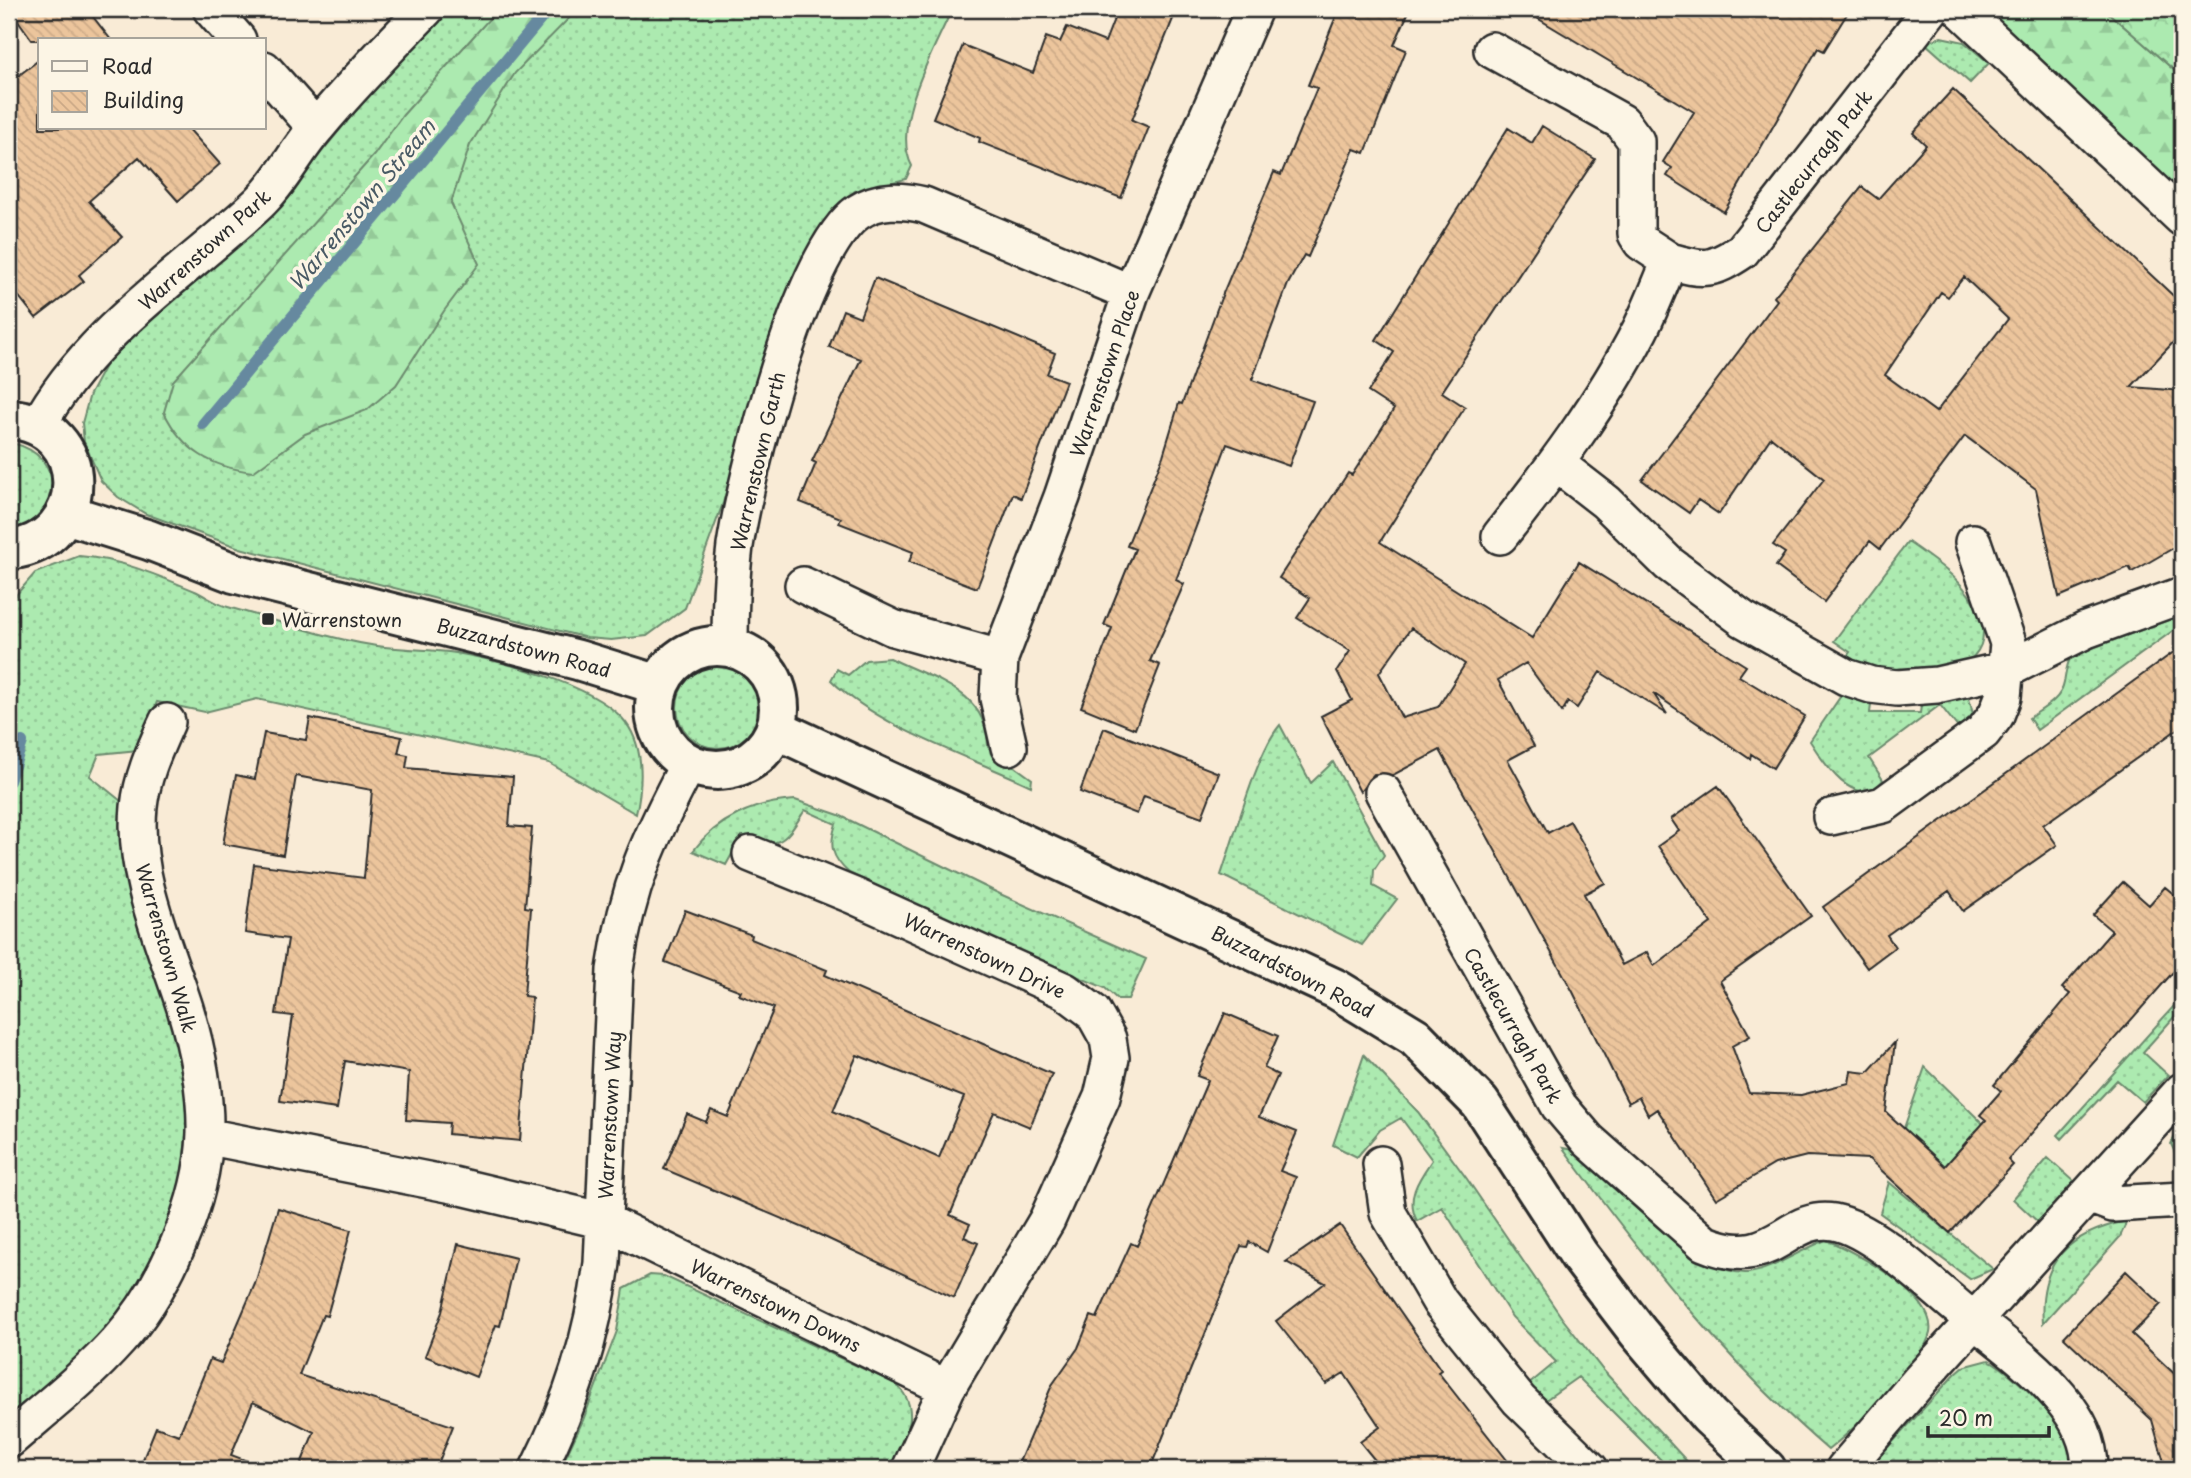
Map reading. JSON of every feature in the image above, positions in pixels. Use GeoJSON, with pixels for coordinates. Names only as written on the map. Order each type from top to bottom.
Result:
{"type":"FeatureCollection","features":[{"type":"Feature","properties":{"kind":"street"},"geometry":{"type":"LineString","coordinates":[[211,9],[236,38]]}},
{"type":"Feature","properties":{"kind":"street","name":"Warrenstown Park"},"geometry":{"type":"LineString","coordinates":[[23,422],[54,395],[81,363],[177,273],[260,202],[316,128],[426,9]]}},
{"type":"Feature","properties":{"kind":"street","name":"Warrenstown Place"},"geometry":{"type":"LineString","coordinates":[[1009,747],[998,698],[1000,657],[1062,497],[1131,293],[1254,9]]}},
{"type":"Feature","properties":{"kind":"street","name":"Castlecurragh Park"},"geometry":{"type":"LineString","coordinates":[[1492,50],[1622,121],[1630,129],[1636,152],[1636,234],[1641,242],[1670,261],[1697,269],[1712,268],[1742,251],[1931,9]]}},
{"type":"Feature","properties":{"kind":"street"},"geometry":{"type":"LineString","coordinates":[[1960,9],[2182,218]]}},
{"type":"Feature","properties":{"kind":"street"},"geometry":{"type":"LineString","coordinates":[[266,71],[316,128]]}},
{"type":"Feature","properties":{"kind":"street","name":"Warrenstown Garth"},"geometry":{"type":"LineString","coordinates":[[730,647],[735,547],[757,445],[779,367],[827,250],[858,212],[874,204],[900,200],[924,205],[1131,293]]}},
{"type":"Feature","properties":{"kind":"street"},"geometry":{"type":"LineString","coordinates":[[1500,536],[1557,464],[1640,330],[1670,261]]}},
{"type":"Feature","properties":{"kind":"street"},"geometry":{"type":"LineString","coordinates":[[9,550],[40,541],[55,529],[66,514],[72,495],[72,474],[66,454],[54,438],[23,422]]}},
{"type":"Feature","properties":{"kind":"street"},"geometry":{"type":"LineString","coordinates":[[1557,464],[1606,502],[1669,564],[1744,619],[1846,677],[1871,685],[1897,688],[1973,679],[2008,669],[2086,630],[2182,595]]}},
{"type":"Feature","properties":{"kind":"street","name":"Buzzardstown Road"},"geometry":{"type":"LineString","coordinates":[[66,514],[149,540],[234,573],[578,660],[659,685]]}},
{"type":"Feature","properties":{"kind":"street"},"geometry":{"type":"LineString","coordinates":[[1831,817],[1883,805],[1983,732],[2003,697],[2008,669],[2008,643],[1973,542]]}},
{"type":"Feature","properties":{"kind":"street"},"geometry":{"type":"LineString","coordinates":[[803,585],[892,628],[1000,657]]}},
{"type":"Feature","properties":{"kind":"street"},"geometry":{"type":"LineString","coordinates":[[713,645],[730,647],[750,655],[771,678],[779,708],[776,729],[765,747],[750,761],[730,768],[709,769],[689,763],[674,753],[660,730],[655,703],[659,685],[680,658],[713,645]]}},
{"type":"Feature","properties":{"kind":"street","name":"Warrenstown Walk"},"geometry":{"type":"LineString","coordinates":[[9,1440],[77,1382],[120,1340],[155,1292],[185,1226],[205,1136],[197,1050],[159,931],[138,843],[139,808],[144,778],[167,722]]}},
{"type":"Feature","properties":{"kind":"street","name":"Buzzardstown Road"},"geometry":{"type":"LineString","coordinates":[[776,729],[1324,983],[1415,1037],[1480,1103],[1579,1255],[1638,1332],[1709,1416],[1766,1469]]}},
{"type":"Feature","properties":{"kind":"street","name":"Warrenstown Way"},"geometry":{"type":"LineString","coordinates":[[538,1469],[569,1402],[587,1349],[599,1288],[615,970],[622,922],[651,835],[689,763]]}},
{"type":"Feature","properties":{"kind":"street","name":"Castlecurragh Park"},"geometry":{"type":"LineString","coordinates":[[1383,792],[1559,1106],[1588,1140],[1704,1242],[1725,1252],[1749,1253],[1821,1221],[1852,1229],[1914,1269],[1974,1321],[2021,1355],[2061,1398],[2083,1431],[2090,1454],[2090,1469]]}},
{"type":"Feature","properties":{"kind":"street","name":"Warrenstown Drive"},"geometry":{"type":"LineString","coordinates":[[751,854],[862,900],[1065,991],[1093,1012],[1108,1039],[1111,1058],[1105,1087],[1066,1181],[1047,1220],[947,1388],[910,1469]]}},
{"type":"Feature","properties":{"kind":"street"},"geometry":{"type":"LineString","coordinates":[[1844,1469],[2182,1091]]}},
{"type":"Feature","properties":{"kind":"street"},"geometry":{"type":"LineString","coordinates":[[205,1136],[453,1185],[604,1221]]}},
{"type":"Feature","properties":{"kind":"street"},"geometry":{"type":"LineString","coordinates":[[1381,1164],[1388,1213],[1440,1302],[1520,1399],[1590,1469]]}},
{"type":"Feature","properties":{"kind":"street"},"geometry":{"type":"LineString","coordinates":[[2089,1195],[2113,1204],[2182,1200]]}},
{"type":"Feature","properties":{"kind":"street","name":"Warrenstown Downs"},"geometry":{"type":"LineString","coordinates":[[604,1221],[947,1388]]}},
{"type":"Feature","properties":{"kind":"green space"},"geometry":{"type":"Polygon","coordinates":[[[445,9],[952,9],[917,86],[911,108],[907,149],[912,166],[906,179],[855,191],[833,209],[809,248],[774,332],[723,503],[685,608],[647,636],[611,640],[587,638],[240,548],[146,514],[118,497],[101,481],[84,442],[82,423],[90,394],[106,364],[144,325],[291,189],[404,52],[445,9]]]}},
{"type":"Feature","properties":{"kind":"green space"},"geometry":{"type":"Polygon","coordinates":[[[498,9],[578,9],[515,73],[470,145],[451,203],[479,264],[444,311],[396,385],[367,410],[305,434],[253,472],[224,466],[200,455],[180,437],[164,412],[173,381],[374,155],[403,115],[498,9]]]}},
{"type":"Feature","properties":{"kind":"green space"},"geometry":{"type":"Polygon","coordinates":[[[1982,9],[2104,9],[2182,77],[2182,200],[1982,9]]]}},
{"type":"Feature","properties":{"kind":"green space"},"geometry":{"type":"Polygon","coordinates":[[[2104,9],[2182,9],[2182,77],[2104,9]]]}},
{"type":"Feature","properties":{"kind":"green space"},"geometry":{"type":"Polygon","coordinates":[[[1941,37],[1964,42],[1989,63],[1970,83],[1925,43],[1941,37]]]}},
{"type":"Feature","properties":{"kind":"green space"},"geometry":{"type":"Polygon","coordinates":[[[9,444],[30,450],[43,461],[50,473],[52,487],[40,514],[27,524],[9,531],[9,444]]]}},
{"type":"Feature","properties":{"kind":"green space"},"geometry":{"type":"Polygon","coordinates":[[[1908,542],[1949,573],[1969,595],[1979,614],[1983,630],[1981,644],[1974,656],[1963,665],[1931,675],[1895,673],[1843,662],[1850,652],[1834,641],[1908,542]]]}},
{"type":"Feature","properties":{"kind":"green space"},"geometry":{"type":"Polygon","coordinates":[[[79,556],[109,560],[138,569],[195,591],[224,606],[317,633],[382,647],[475,657],[544,675],[567,684],[607,705],[622,718],[635,739],[641,777],[636,814],[549,763],[257,699],[205,712],[157,702],[138,750],[99,754],[90,776],[121,801],[131,875],[172,1015],[187,1092],[187,1131],[180,1188],[163,1244],[132,1300],[75,1363],[9,1418],[9,603],[35,573],[79,556]]]}},
{"type":"Feature","properties":{"kind":"green space"},"geometry":{"type":"Polygon","coordinates":[[[2182,615],[2182,624],[2037,730],[2029,718],[2050,704],[2059,694],[2071,656],[2182,615]]]}},
{"type":"Feature","properties":{"kind":"green space"},"geometry":{"type":"Polygon","coordinates":[[[890,658],[940,681],[968,699],[985,727],[988,747],[1032,779],[1031,786],[899,727],[874,713],[831,680],[837,669],[848,675],[866,660],[890,658]]]}},
{"type":"Feature","properties":{"kind":"green space"},"geometry":{"type":"Polygon","coordinates":[[[718,666],[734,669],[747,678],[756,691],[759,707],[756,723],[747,736],[734,745],[718,748],[702,745],[689,736],[680,723],[677,707],[680,691],[689,678],[702,669],[718,666]]]}},
{"type":"Feature","properties":{"kind":"green space"},"geometry":{"type":"Polygon","coordinates":[[[1847,687],[1872,696],[1870,713],[1920,713],[1922,699],[1960,696],[1969,698],[1973,714],[1959,729],[1940,705],[1869,758],[1883,780],[1873,789],[1862,791],[1841,781],[1810,741],[1847,687]]]}},
{"type":"Feature","properties":{"kind":"green space"},"geometry":{"type":"Polygon","coordinates":[[[1280,725],[1311,783],[1333,762],[1384,855],[1374,870],[1373,886],[1397,899],[1362,945],[1221,875],[1255,774],[1271,737],[1280,725]]]}},
{"type":"Feature","properties":{"kind":"green space"},"geometry":{"type":"Polygon","coordinates":[[[795,800],[839,815],[1000,894],[1146,959],[1128,999],[1117,999],[1105,988],[1008,947],[849,873],[838,862],[833,850],[836,824],[805,810],[792,830],[781,840],[766,842],[742,836],[726,865],[693,851],[713,830],[738,814],[766,804],[795,800]]]}},
{"type":"Feature","properties":{"kind":"green space"},"geometry":{"type":"Polygon","coordinates":[[[2182,997],[2182,1008],[2143,1052],[2168,1075],[2143,1102],[2117,1080],[2062,1139],[2058,1135],[2182,997]]]}},
{"type":"Feature","properties":{"kind":"green space"},"geometry":{"type":"Polygon","coordinates":[[[1364,1055],[1418,1112],[1562,1318],[1602,1369],[1694,1469],[1670,1469],[1578,1377],[1544,1401],[1528,1385],[1556,1362],[1512,1317],[1442,1207],[1417,1221],[1412,1204],[1413,1197],[1418,1182],[1432,1160],[1401,1118],[1380,1130],[1357,1157],[1333,1145],[1364,1055]]]}},
{"type":"Feature","properties":{"kind":"green space"},"geometry":{"type":"Polygon","coordinates":[[[1925,1067],[2007,1147],[2001,1154],[1976,1131],[1945,1166],[1892,1163],[1925,1067]]]}},
{"type":"Feature","properties":{"kind":"green space"},"geometry":{"type":"Polygon","coordinates":[[[2182,1123],[2182,1168],[2171,1144],[2182,1123]]]}},
{"type":"Feature","properties":{"kind":"green space"},"geometry":{"type":"Polygon","coordinates":[[[1563,1148],[1574,1150],[1632,1205],[1679,1244],[1725,1269],[1755,1272],[1826,1240],[1855,1254],[1891,1276],[1921,1304],[1929,1319],[1930,1333],[1925,1346],[1886,1395],[1828,1450],[1720,1344],[1655,1268],[1563,1148]]]}},
{"type":"Feature","properties":{"kind":"green space"},"geometry":{"type":"Polygon","coordinates":[[[2048,1158],[2075,1182],[2038,1222],[2013,1199],[2048,1158]]]}},
{"type":"Feature","properties":{"kind":"green space"},"geometry":{"type":"Polygon","coordinates":[[[1889,1182],[1993,1269],[1970,1279],[1880,1213],[1889,1182]]]}},
{"type":"Feature","properties":{"kind":"green space"},"geometry":{"type":"Polygon","coordinates":[[[2127,1221],[2120,1237],[2043,1323],[2046,1283],[2061,1253],[2089,1233],[2127,1221]]]}},
{"type":"Feature","properties":{"kind":"green space"},"geometry":{"type":"Polygon","coordinates":[[[650,1275],[664,1276],[894,1383],[903,1392],[910,1413],[907,1435],[894,1469],[560,1469],[583,1420],[617,1331],[624,1289],[650,1275]]]}},
{"type":"Feature","properties":{"kind":"green space"},"geometry":{"type":"Polygon","coordinates":[[[1989,1360],[2015,1379],[2044,1407],[2066,1439],[2072,1455],[2073,1469],[1868,1469],[1956,1373],[1963,1367],[1989,1360]]]}},
{"type":"Feature","properties":{"kind":"building"},"geometry":{"type":"Polygon","coordinates":[[[10,9],[87,9],[109,38],[38,38],[32,40],[10,9]]]}},
{"type":"Feature","properties":{"kind":"building"},"geometry":{"type":"Polygon","coordinates":[[[1140,9],[1177,9],[1132,120],[1149,127],[1121,198],[979,142],[980,138],[933,118],[963,45],[1033,73],[1046,37],[1060,42],[1067,27],[1105,42],[1117,11],[1136,18],[1140,9]]]}},
{"type":"Feature","properties":{"kind":"building"},"geometry":{"type":"Polygon","coordinates":[[[1339,9],[1410,9],[1394,45],[1406,50],[1365,153],[1354,149],[1308,257],[1304,255],[1288,284],[1252,380],[1313,401],[1289,466],[1227,444],[1176,580],[1184,584],[1150,661],[1160,665],[1135,729],[1081,707],[1112,628],[1104,625],[1135,549],[1127,546],[1163,456],[1179,403],[1182,404],[1221,298],[1274,172],[1281,175],[1317,88],[1308,85],[1339,9]]]}},
{"type":"Feature","properties":{"kind":"building"},"geometry":{"type":"Polygon","coordinates":[[[1522,9],[1850,9],[1824,51],[1818,48],[1724,212],[1667,176],[1672,168],[1663,162],[1694,112],[1522,9]]]}},
{"type":"Feature","properties":{"kind":"building"},"geometry":{"type":"Polygon","coordinates":[[[38,61],[38,130],[190,130],[220,164],[178,201],[139,157],[89,201],[122,237],[79,275],[84,281],[36,318],[9,284],[9,83],[38,61]]]}},
{"type":"Feature","properties":{"kind":"building"},"geometry":{"type":"Polygon","coordinates":[[[1953,89],[2182,304],[2182,333],[2131,387],[2182,391],[2182,543],[2132,572],[2129,567],[2059,597],[2036,489],[1965,436],[1880,549],[1870,541],[1824,602],[1776,566],[1785,553],[1773,545],[1824,479],[1771,437],[1719,514],[1698,500],[1689,513],[1642,480],[1777,300],[1774,297],[1862,187],[1878,199],[1926,145],[1913,133],[1953,89]],[[1964,277],[1948,297],[1941,292],[1885,375],[1936,412],[2008,319],[1964,277]]]}},
{"type":"Feature","properties":{"kind":"building"},"geometry":{"type":"Polygon","coordinates":[[[1542,126],[1595,159],[1442,392],[1465,407],[1380,542],[1532,638],[1579,562],[1746,666],[1739,676],[1805,716],[1773,768],[1751,754],[1750,759],[1653,693],[1667,714],[1600,672],[1577,708],[1568,702],[1562,712],[1526,663],[1498,680],[1534,746],[1508,760],[1548,833],[1570,821],[1605,883],[1584,894],[1622,965],[1647,952],[1654,966],[1711,923],[1658,846],[1679,831],[1671,819],[1718,786],[1811,916],[1720,981],[1750,1036],[1732,1046],[1749,1093],[1801,1095],[1849,1083],[1851,1071],[1867,1073],[1895,1042],[1886,1112],[1945,1166],[1986,1120],[1980,1115],[2001,1091],[1994,1085],[2070,994],[2062,988],[2112,931],[2093,915],[2123,882],[2149,905],[2165,887],[2182,901],[2182,962],[2008,1160],[2013,1165],[1950,1233],[1869,1159],[1807,1156],[1775,1164],[1716,1199],[1657,1109],[1648,1115],[1639,1097],[1628,1103],[1573,992],[1440,750],[1393,775],[1374,774],[1360,792],[1321,716],[1352,700],[1337,671],[1350,651],[1297,618],[1310,598],[1279,578],[1348,473],[1352,475],[1394,409],[1368,392],[1394,352],[1376,340],[1508,128],[1532,143],[1542,126]],[[1411,628],[1379,673],[1402,718],[1438,707],[1465,664],[1411,628]]]}},
{"type":"Feature","properties":{"kind":"building"},"geometry":{"type":"Polygon","coordinates":[[[875,278],[1055,353],[1047,374],[1066,381],[1021,498],[1013,494],[977,588],[909,562],[913,552],[839,523],[841,518],[800,502],[816,463],[812,461],[861,359],[829,347],[843,310],[860,317],[875,278]]]}},
{"type":"Feature","properties":{"kind":"building"},"geometry":{"type":"Polygon","coordinates":[[[2182,646],[2182,726],[2043,825],[2057,845],[1963,911],[1949,891],[1887,935],[1895,947],[1867,968],[1823,907],[2182,646]]]}},
{"type":"Feature","properties":{"kind":"building"},"geometry":{"type":"Polygon","coordinates":[[[310,718],[402,737],[398,753],[408,755],[406,768],[513,777],[509,826],[532,828],[525,907],[531,908],[524,996],[532,997],[520,1141],[448,1134],[449,1123],[406,1120],[409,1072],[345,1061],[337,1109],[280,1101],[293,1016],[276,1014],[288,939],[245,933],[254,864],[364,878],[372,790],[296,776],[283,855],[223,844],[236,775],[255,779],[264,733],[306,740],[310,718]]]}},
{"type":"Feature","properties":{"kind":"building"},"geometry":{"type":"Polygon","coordinates":[[[1104,728],[1219,773],[1202,817],[1144,796],[1137,814],[1080,792],[1104,728]]]}},
{"type":"Feature","properties":{"kind":"building"},"geometry":{"type":"Polygon","coordinates":[[[685,910],[752,935],[751,939],[827,970],[825,975],[1052,1074],[1030,1127],[994,1112],[983,1137],[950,1215],[970,1224],[964,1237],[978,1243],[954,1298],[818,1234],[664,1169],[687,1114],[706,1122],[711,1110],[728,1117],[774,1008],[739,995],[741,991],[665,962],[685,910]],[[857,1055],[833,1111],[939,1158],[964,1097],[857,1055]]]}},
{"type":"Feature","properties":{"kind":"building"},"geometry":{"type":"Polygon","coordinates":[[[1225,1013],[1278,1036],[1264,1068],[1278,1075],[1259,1117],[1297,1132],[1280,1171],[1296,1177],[1267,1252],[1249,1242],[1247,1247],[1241,1246],[1150,1469],[1016,1469],[1052,1385],[1078,1348],[1091,1316],[1097,1318],[1131,1243],[1137,1246],[1208,1080],[1197,1076],[1225,1013]]]}},
{"type":"Feature","properties":{"kind":"building"},"geometry":{"type":"Polygon","coordinates":[[[278,1208],[351,1230],[327,1316],[323,1315],[299,1375],[453,1426],[436,1469],[299,1469],[314,1432],[253,1402],[231,1455],[261,1466],[260,1469],[139,1469],[156,1427],[179,1435],[210,1359],[221,1363],[255,1284],[278,1208]]]}},
{"type":"Feature","properties":{"kind":"building"},"geometry":{"type":"Polygon","coordinates":[[[1340,1225],[1441,1370],[1438,1372],[1514,1469],[1382,1469],[1360,1442],[1380,1427],[1344,1373],[1326,1384],[1276,1321],[1325,1283],[1286,1262],[1340,1225]]]}},
{"type":"Feature","properties":{"kind":"building"},"geometry":{"type":"Polygon","coordinates":[[[458,1244],[516,1258],[500,1326],[496,1325],[476,1377],[425,1356],[442,1312],[458,1244]]]}},
{"type":"Feature","properties":{"kind":"building"},"geometry":{"type":"Polygon","coordinates":[[[2126,1271],[2161,1304],[2132,1334],[2182,1381],[2182,1469],[2166,1469],[2152,1420],[2064,1337],[2126,1271]]]}},
{"type":"Feature","properties":{"kind":"waterway","name":"Warrenstown Stream"},"geometry":{"type":"LineString","coordinates":[[203,424],[549,9]]}},
{"type":"Feature","properties":{"kind":"waterway","name":"Warrenstown Stream"},"geometry":{"type":"LineString","coordinates":[[9,781],[22,742]]}},
{"type":"Feature","properties":{"kind":"place","name":"Warrenstown"},"geometry":{"type":"Point","coordinates":[268,619]}}]}
